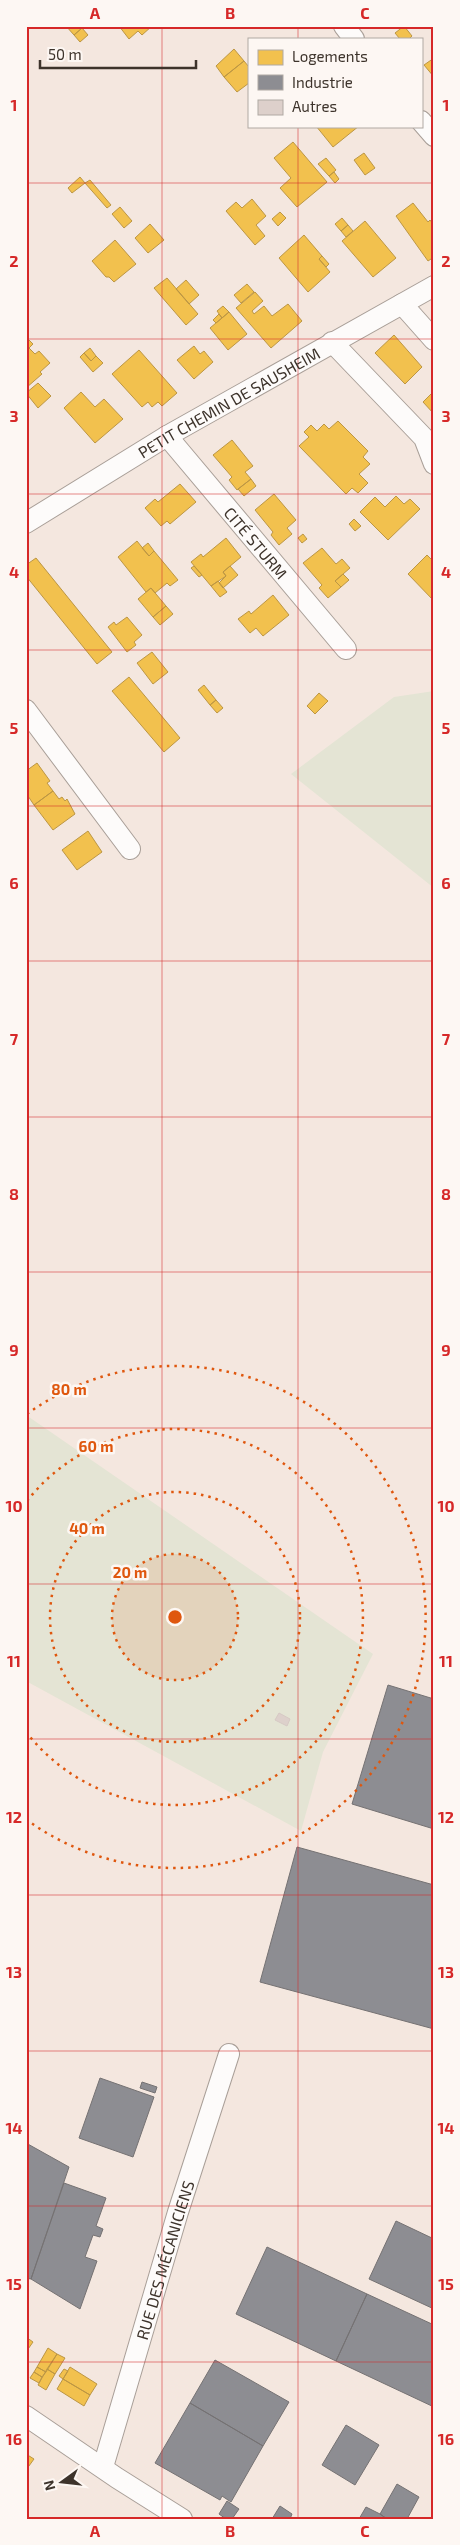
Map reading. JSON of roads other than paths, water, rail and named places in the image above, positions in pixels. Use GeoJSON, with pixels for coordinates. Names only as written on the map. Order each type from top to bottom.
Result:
{"type":"FeatureCollection","features":[{"type":"Feature","properties":{"kind":"street"},"geometry":{"type":"LineString","coordinates":[[344,26],[353,38]]}},
{"type":"Feature","properties":{"kind":"street"},"geometry":{"type":"LineString","coordinates":[[422,122],[434,136]]}},
{"type":"Feature","properties":{"kind":"street","name":"PETIT CHEMIN DE SAUSHEIM"},"geometry":{"type":"LineString","coordinates":[[26,524],[167,436],[434,286]]}},
{"type":"Feature","properties":{"kind":"street"},"geometry":{"type":"LineString","coordinates":[[402,304],[434,340]]}},
{"type":"Feature","properties":{"kind":"street"},"geometry":{"type":"LineString","coordinates":[[332,342],[424,438],[434,464]]}},
{"type":"Feature","properties":{"kind":"street","name":"CITÉ STURM"},"geometry":{"type":"LineString","coordinates":[[167,436],[346,649]]}},
{"type":"Feature","properties":{"kind":"street"},"geometry":{"type":"LineString","coordinates":[[26,710],[130,849]]}},
{"type":"Feature","properties":{"kind":"street","name":"RUE DES MÉCANICIENS"},"geometry":{"type":"LineString","coordinates":[[103,2467],[178,2212],[228,2054]]}},
{"type":"Feature","properties":{"kind":"street"},"geometry":{"type":"LineString","coordinates":[[26,2416],[117,2478],[182,2519]]}}]}
